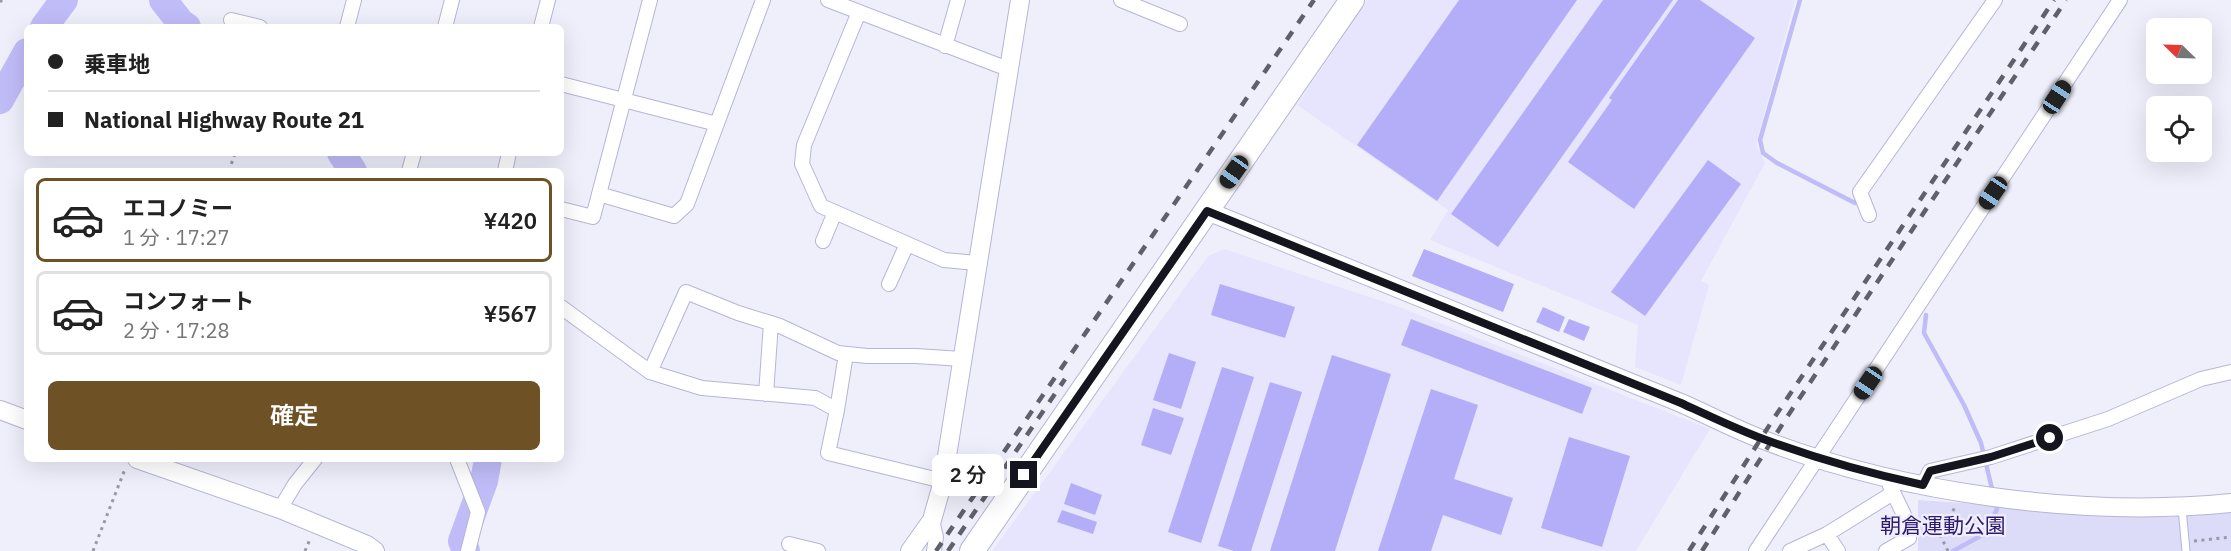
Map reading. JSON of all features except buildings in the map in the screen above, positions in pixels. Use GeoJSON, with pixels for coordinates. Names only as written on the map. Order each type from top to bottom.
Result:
{"type":"FeatureCollection","features":[{"type":"Feature","properties":{"kind":"highway"},"geometry":{"type":"LineString","coordinates":[[972,551],[1352,0]]}},
{"type":"Feature","properties":{"kind":"street"},"geometry":{"type":"LineString","coordinates":[[348,24],[354,0]]}},
{"type":"Feature","properties":{"kind":"street"},"geometry":{"type":"LineString","coordinates":[[447,24],[452,0]]}},
{"type":"Feature","properties":{"kind":"street"},"geometry":{"type":"LineString","coordinates":[[542,24],[548,0]]}},
{"type":"Feature","properties":{"kind":"street"},"geometry":{"type":"LineString","coordinates":[[564,210],[593,217],[650,0]]}},
{"type":"Feature","properties":{"kind":"street"},"geometry":{"type":"LineString","coordinates":[[600,194],[674,216],[687,204],[764,0]]}},
{"type":"Feature","properties":{"kind":"street"},"geometry":{"type":"LineString","coordinates":[[828,0],[1008,69]]}},
{"type":"Feature","properties":{"kind":"street"},"geometry":{"type":"LineString","coordinates":[[945,46],[958,0]]}},
{"type":"Feature","properties":{"kind":"street"},"geometry":{"type":"LineString","coordinates":[[910,551],[932,520],[943,481],[1020,0]]}},
{"type":"Feature","properties":{"kind":"street"},"geometry":{"type":"LineString","coordinates":[[1121,0],[1180,24]]}},
{"type":"Feature","properties":{"kind":"street"},"geometry":{"type":"LineString","coordinates":[[1869,215],[1860,192],[1995,0]]}},
{"type":"Feature","properties":{"kind":"street"},"geometry":{"type":"LineString","coordinates":[[1756,551],[2120,0]]}},
{"type":"Feature","properties":{"kind":"street"},"geometry":{"type":"LineString","coordinates":[[859,12],[804,145],[802,164],[821,206],[944,260],[977,263]]}},
{"type":"Feature","properties":{"kind":"street"},"geometry":{"type":"LineString","coordinates":[[231,20],[248,24]]}},
{"type":"Feature","properties":{"kind":"street"},"geometry":{"type":"LineString","coordinates":[[564,85],[717,124]]}},
{"type":"Feature","properties":{"kind":"street"},"geometry":{"type":"LineString","coordinates":[[1207,211],[1681,403],[1757,437],[1892,485],[1923,485],[2049,502],[2143,508],[2182,508],[2231,503]]}},
{"type":"Feature","properties":{"kind":"street"},"geometry":{"type":"LineString","coordinates":[[823,241],[836,212]]}},
{"type":"Feature","properties":{"kind":"street"},"geometry":{"type":"LineString","coordinates":[[889,284],[907,243]]}},
{"type":"Feature","properties":{"kind":"street"},"geometry":{"type":"LineString","coordinates":[[650,372],[686,292],[738,313],[771,323],[838,353],[962,359]]}},
{"type":"Feature","properties":{"kind":"street"},"geometry":{"type":"LineString","coordinates":[[564,309],[650,372],[702,388],[815,398],[837,410]]}},
{"type":"Feature","properties":{"kind":"street"},"geometry":{"type":"LineString","coordinates":[[766,394],[771,323]]}},
{"type":"Feature","properties":{"kind":"street"},"geometry":{"type":"LineString","coordinates":[[846,354],[828,453],[943,481]]}},
{"type":"Feature","properties":{"kind":"street"},"geometry":{"type":"LineString","coordinates":[[1923,485],[1930,471],[1991,457],[2109,419],[2201,379],[2231,372]]}},
{"type":"Feature","properties":{"kind":"street"},"geometry":{"type":"LineString","coordinates":[[0,410],[24,419]]}},
{"type":"Feature","properties":{"kind":"street"},"geometry":{"type":"LineString","coordinates":[[146,462],[280,509],[367,545],[375,551]]}},
{"type":"Feature","properties":{"kind":"street"},"geometry":{"type":"LineString","coordinates":[[280,509],[295,484],[313,462]]}},
{"type":"Feature","properties":{"kind":"street"},"geometry":{"type":"LineString","coordinates":[[458,462],[478,512],[468,551]]}},
{"type":"Feature","properties":{"kind":"street"},"geometry":{"type":"LineString","coordinates":[[1790,551],[1827,534],[1892,485]]}},
{"type":"Feature","properties":{"kind":"street"},"geometry":{"type":"LineString","coordinates":[[1886,551],[1909,538],[1907,521],[1892,485]]}},
{"type":"Feature","properties":{"kind":"street"},"geometry":{"type":"LineString","coordinates":[[932,520],[936,537],[934,551]]}},
{"type":"Feature","properties":{"kind":"street"},"geometry":{"type":"LineString","coordinates":[[1827,534],[1838,551]]}},
{"type":"Feature","properties":{"kind":"street"},"geometry":{"type":"LineString","coordinates":[[789,544],[818,551]]}},
{"type":"Feature","properties":{"kind":"lane"},"geometry":{"type":"LineString","coordinates":[[2182,508],[2186,551]]}},
{"type":"Feature","properties":{"kind":"path"},"geometry":{"type":"LineString","coordinates":[[93,551],[128,462]]}},
{"type":"Feature","properties":{"kind":"path"},"geometry":{"type":"LineString","coordinates":[[1948,551],[1940,535],[1963,492]]}},
{"type":"Feature","properties":{"kind":"path"},"geometry":{"type":"LineString","coordinates":[[2186,541],[2231,537]]}},
{"type":"Feature","properties":{"kind":"shaded area"},"geometry":{"type":"Polygon","coordinates":[[[1368,0],[1795,0],[1756,144],[1765,163],[1701,281],[1709,285],[1681,385],[1635,367],[1638,325],[1430,240],[1448,210],[1297,105],[1368,0]]]}},
{"type":"Feature","properties":{"kind":"shaded area"},"geometry":{"type":"Polygon","coordinates":[[[1224,249],[1394,305],[1710,429],[1636,551],[992,551],[1208,256],[1224,249]]]}},
{"type":"Feature","properties":{"kind":"green space","name":"朝倉運動公園"},"geometry":{"type":"Polygon","coordinates":[[[1918,500],[2171,517],[2231,512],[2231,551],[1918,551],[1918,500]]]}},
{"type":"Feature","properties":{"kind":"waterway"},"geometry":{"type":"LineString","coordinates":[[46,24],[64,0]]}},
{"type":"Feature","properties":{"kind":"waterway"},"geometry":{"type":"LineString","coordinates":[[163,0],[182,24]]}},
{"type":"Feature","properties":{"kind":"waterway"},"geometry":{"type":"LineString","coordinates":[[1800,0],[1760,140],[1763,153],[1777,163],[1855,203]]}},
{"type":"Feature","properties":{"kind":"waterway"},"geometry":{"type":"LineString","coordinates":[[0,100],[24,57]]}},
{"type":"Feature","properties":{"kind":"waterway"},"geometry":{"type":"LineString","coordinates":[[343,156],[351,168]]}},
{"type":"Feature","properties":{"kind":"waterway"},"geometry":{"type":"LineString","coordinates":[[1926,315],[1924,333],[1964,405],[1981,443],[1993,493]]}},
{"type":"Feature","properties":{"kind":"waterway"},"geometry":{"type":"LineString","coordinates":[[466,551],[462,541],[484,481],[487,462]]}},
{"type":"Feature","properties":{"kind":"waterway"},"geometry":{"type":"LineString","coordinates":[[1953,551],[1986,533],[1997,509],[1995,501]]}},
{"type":"Feature","properties":{"kind":"railway"},"geometry":{"type":"LineString","coordinates":[[936,551],[1314,0]]}},
{"type":"Feature","properties":{"kind":"railway"},"geometry":{"type":"LineString","coordinates":[[1689,551],[1776,415],[2054,0]]}},
{"type":"Feature","properties":{"kind":"railway"},"geometry":{"type":"LineString","coordinates":[[1702,551],[1787,417],[2066,0]]}},
{"type":"Feature","properties":{"kind":"railway"},"geometry":{"type":"LineString","coordinates":[[948,551],[1065,379]]}},
{"type":"Feature","properties":{"kind":"route"},"geometry":{"type":"LineString","coordinates":[[1024,475],[1207,211],[1681,403],[1757,437],[1818,458],[1891,478],[1923,485],[1930,471],[1991,457],[2050,438]]}}]}
